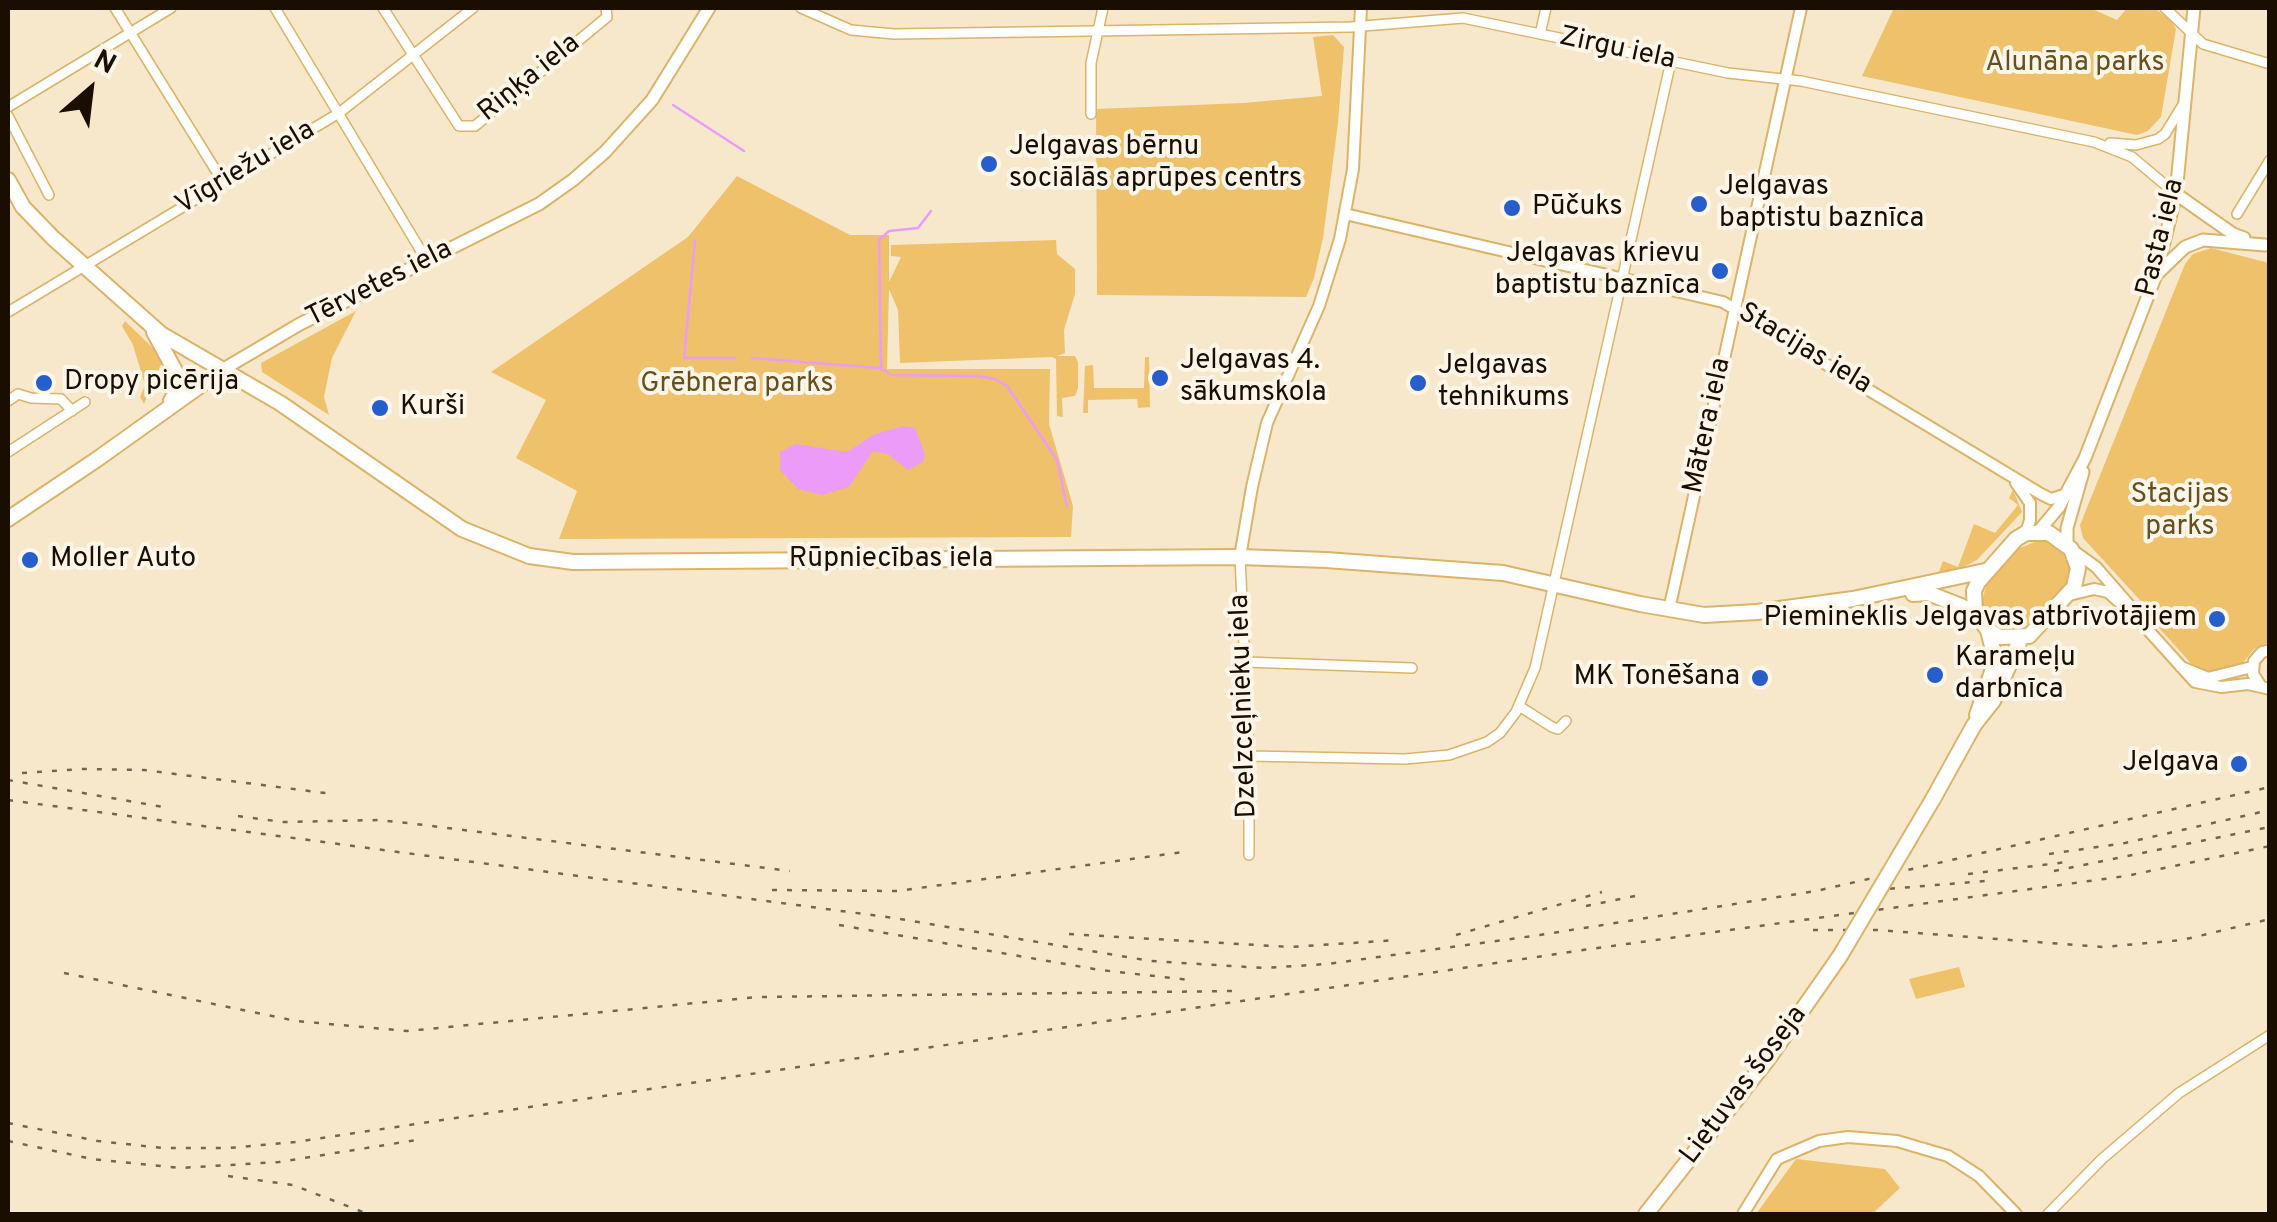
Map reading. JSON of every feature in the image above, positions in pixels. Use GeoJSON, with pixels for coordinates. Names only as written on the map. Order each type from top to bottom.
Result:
{"type":"FeatureCollection","features":[{"type":"Feature","properties":{"kind":"main road","name":"Tērvetes iela"},"geometry":{"type":"LineString","coordinates":[[8,518],[222,370],[300,324],[538,204],[590,167],[663,86],[709,8]]}},
{"type":"Feature","properties":{"kind":"main road","name":"Pasta iela"},"geometry":{"type":"LineString","coordinates":[[2069,546],[2067,528],[2086,458],[2156,275],[2176,194],[2194,8]]}},
{"type":"Feature","properties":{"kind":"main road","name":"Rūpniecības iela"},"geometry":{"type":"LineString","coordinates":[[8,180],[34,218],[175,344],[292,411],[462,529],[529,556],[573,562],[1240,557],[1503,572],[1669,610],[1704,614],[1758,612],[1897,592],[1985,572]]}},
{"type":"Feature","properties":{"kind":"main road"},"geometry":{"type":"LineString","coordinates":[[2176,194],[2232,234],[2267,245]]}},
{"type":"Feature","properties":{"kind":"main road"},"geometry":{"type":"LineString","coordinates":[[2156,275],[2186,247],[2203,240],[2267,245]]}},
{"type":"Feature","properties":{"kind":"main road"},"geometry":{"type":"LineString","coordinates":[[152,327],[181,382],[168,408]]}},
{"type":"Feature","properties":{"kind":"main road","name":"Pasta iela"},"geometry":{"type":"LineString","coordinates":[[2032,532],[2050,521],[2086,458]]}},
{"type":"Feature","properties":{"kind":"main road"},"geometry":{"type":"LineString","coordinates":[[1974,613],[1974,591],[2008,545],[2032,532],[2048,532],[2069,546],[2078,577],[2068,595],[2037,630],[2021,638],[1999,637],[1988,630]]}},
{"type":"Feature","properties":{"kind":"main road","name":"Rūpniecības iela"},"geometry":{"type":"LineString","coordinates":[[1897,592],[1936,595],[1974,613],[1988,630]]}},
{"type":"Feature","properties":{"kind":"main road"},"geometry":{"type":"LineString","coordinates":[[1974,725],[1994,666],[1988,630]]}},
{"type":"Feature","properties":{"kind":"main road"},"geometry":{"type":"LineString","coordinates":[[1974,725],[1993,701],[2021,638]]}},
{"type":"Feature","properties":{"kind":"main road","name":"Lietuvas šoseja"},"geometry":{"type":"LineString","coordinates":[[1646,1214],[1777,1047],[1840,956],[1974,725]]}},
{"type":"Feature","properties":{"kind":"street"},"geometry":{"type":"LineString","coordinates":[[115,8],[223,182]]}},
{"type":"Feature","properties":{"kind":"street"},"geometry":{"type":"LineString","coordinates":[[8,107],[171,8]]}},
{"type":"Feature","properties":{"kind":"street"},"geometry":{"type":"LineString","coordinates":[[275,8],[427,261]]}},
{"type":"Feature","properties":{"kind":"street","name":"Riņķa iela"},"geometry":{"type":"LineString","coordinates":[[382,8],[459,126],[475,126],[607,17],[606,8]]}},
{"type":"Feature","properties":{"kind":"street","name":"Vīgriežu iela"},"geometry":{"type":"LineString","coordinates":[[8,312],[339,113],[473,8]]}},
{"type":"Feature","properties":{"kind":"street","name":"Zirgu iela"},"geometry":{"type":"LineString","coordinates":[[801,8],[864,33],[1359,26],[1464,18],[1728,73],[1785,78],[2094,142],[2132,158],[2176,194]]}},
{"type":"Feature","properties":{"kind":"street"},"geometry":{"type":"LineString","coordinates":[[1091,114],[1091,63],[1103,8]]}},
{"type":"Feature","properties":{"kind":"street"},"geometry":{"type":"LineString","coordinates":[[1240,557],[1268,424],[1330,275],[1345,214],[1353,169],[1361,8]]}},
{"type":"Feature","properties":{"kind":"street"},"geometry":{"type":"LineString","coordinates":[[1407,22],[1410,8]]}},
{"type":"Feature","properties":{"kind":"street"},"geometry":{"type":"LineString","coordinates":[[1540,34],[1546,8]]}},
{"type":"Feature","properties":{"kind":"street","name":"Mātera iela"},"geometry":{"type":"LineString","coordinates":[[1669,610],[1801,8]]}},
{"type":"Feature","properties":{"kind":"street"},"geometry":{"type":"LineString","coordinates":[[2165,8],[2202,44],[2270,64]]}},
{"type":"Feature","properties":{"kind":"street"},"geometry":{"type":"LineString","coordinates":[[1249,756],[1450,755],[1470,750],[1500,733],[1519,706],[1535,668],[1671,61]]}},
{"type":"Feature","properties":{"kind":"street"},"geometry":{"type":"LineString","coordinates":[[2094,142],[2136,145],[2158,139],[2185,100]]}},
{"type":"Feature","properties":{"kind":"street"},"geometry":{"type":"LineString","coordinates":[[8,116],[49,195]]}},
{"type":"Feature","properties":{"kind":"street"},"geometry":{"type":"LineString","coordinates":[[2237,214],[2270,160]]}},
{"type":"Feature","properties":{"kind":"street","name":"Stacijas iela"},"geometry":{"type":"LineString","coordinates":[[1345,214],[1735,306],[2008,476],[2051,499],[2064,494]]}},
{"type":"Feature","properties":{"kind":"street"},"geometry":{"type":"LineString","coordinates":[[8,402],[18,394],[61,399],[72,411]]}},
{"type":"Feature","properties":{"kind":"street"},"geometry":{"type":"LineString","coordinates":[[8,452],[85,402]]}},
{"type":"Feature","properties":{"kind":"street"},"geometry":{"type":"LineString","coordinates":[[2008,476],[2030,503],[2032,532]]}},
{"type":"Feature","properties":{"kind":"street"},"geometry":{"type":"LineString","coordinates":[[2069,546],[2108,579],[2136,611],[2139,620]]}},
{"type":"Feature","properties":{"kind":"street","name":"Dzelzceļnieku iela"},"geometry":{"type":"LineString","coordinates":[[1240,557],[1250,854]]}},
{"type":"Feature","properties":{"kind":"street"},"geometry":{"type":"LineString","coordinates":[[2068,595],[2094,589],[2108,592],[2195,682],[2265,687]]}},
{"type":"Feature","properties":{"kind":"street"},"geometry":{"type":"LineString","coordinates":[[2252,668],[2257,656],[2270,650]]}},
{"type":"Feature","properties":{"kind":"street"},"geometry":{"type":"LineString","coordinates":[[1246,662],[1412,668]]}},
{"type":"Feature","properties":{"kind":"street"},"geometry":{"type":"LineString","coordinates":[[2180,666],[2208,678],[2252,668]]}},
{"type":"Feature","properties":{"kind":"street"},"geometry":{"type":"LineString","coordinates":[[2252,668],[2265,687]]}},
{"type":"Feature","properties":{"kind":"street"},"geometry":{"type":"LineString","coordinates":[[1519,706],[1552,728],[1558,729],[1566,721]]}},
{"type":"Feature","properties":{"kind":"street"},"geometry":{"type":"LineString","coordinates":[[2048,1214],[2114,1148],[2179,1093],[2270,1035]]}},
{"type":"Feature","properties":{"kind":"street"},"geometry":{"type":"LineString","coordinates":[[1743,1214],[1777,1159],[1818,1141],[1848,1137],[1897,1141],[1948,1156],[1979,1176],[2016,1214]]}},
{"type":"Feature","properties":{"kind":"green space","name":"Alunāna parks"},"geometry":{"type":"Polygon","coordinates":[[[1894,8],[2090,8],[2117,20],[2127,8],[2154,8],[2171,20],[2176,29],[2161,117],[2148,131],[2137,135],[1862,76],[1894,8]]]}},
{"type":"Feature","properties":{"kind":"green space"},"geometry":{"type":"Polygon","coordinates":[[[1333,35],[1344,47],[1338,123],[1323,238],[1306,297],[1097,295],[1096,109],[1322,96],[1313,37],[1333,35]]]}},
{"type":"Feature","properties":{"kind":"green space","name":"Grēbnera parks"},"geometry":{"type":"Polygon","coordinates":[[[737,176],[850,235],[889,235],[889,282],[901,257],[891,256],[891,245],[1056,240],[1057,254],[1075,269],[1075,294],[1064,330],[1065,353],[1057,356],[1075,356],[1078,388],[1075,396],[1062,398],[1063,417],[1057,416],[1056,359],[1052,357],[900,363],[898,310],[889,289],[887,369],[1050,369],[1049,424],[1073,506],[1071,537],[559,539],[577,491],[516,458],[546,400],[491,372],[688,237],[737,176]]]}},
{"type":"Feature","properties":{"kind":"green space","name":"Stacijas parks"},"geometry":{"type":"Polygon","coordinates":[[[2211,248],[2269,263],[2269,642],[2254,649],[2241,665],[2209,673],[2196,669],[2152,620],[2149,610],[2083,538],[2080,525],[2185,264],[2193,254],[2211,248]]]}},
{"type":"Feature","properties":{"kind":"green space"},"geometry":{"type":"Polygon","coordinates":[[[356,311],[332,358],[324,397],[329,415],[262,372],[261,363],[356,311]]]}},
{"type":"Feature","properties":{"kind":"green space"},"geometry":{"type":"Polygon","coordinates":[[[125,321],[162,362],[144,404],[140,397],[145,385],[133,345],[122,326],[125,321]]]}},
{"type":"Feature","properties":{"kind":"green space"},"geometry":{"type":"Polygon","coordinates":[[[1145,357],[1149,357],[1150,407],[1138,408],[1137,399],[1088,400],[1088,413],[1083,413],[1085,366],[1093,365],[1094,388],[1144,388],[1145,357]]]}},
{"type":"Feature","properties":{"kind":"green space"},"geometry":{"type":"Polygon","coordinates":[[[2013,490],[2022,512],[1977,560],[1959,569],[1939,572],[1943,561],[1958,567],[1974,524],[1995,533],[2018,505],[2009,498],[2013,490]]]}},
{"type":"Feature","properties":{"kind":"green space"},"geometry":{"type":"Polygon","coordinates":[[[2037,541],[2050,542],[2067,558],[2067,582],[2031,623],[2011,628],[1998,625],[1987,618],[1981,606],[1987,582],[2015,550],[2037,541]]]}},
{"type":"Feature","properties":{"kind":"green space"},"geometry":{"type":"Polygon","coordinates":[[[1959,967],[1965,987],[1916,999],[1909,979],[1959,967]]]}},
{"type":"Feature","properties":{"kind":"green space"},"geometry":{"type":"Polygon","coordinates":[[[1796,1159],[1885,1169],[1900,1188],[1872,1214],[1756,1214],[1796,1159]]]}},
{"type":"Feature","properties":{"kind":"shaded area"},"geometry":{"type":"Polygon","coordinates":[[[904,426],[915,428],[925,454],[923,462],[908,470],[888,454],[873,451],[849,487],[822,495],[798,489],[780,470],[780,452],[796,444],[847,452],[875,434],[904,426]]]}},
{"type":"Feature","properties":{"kind":"waterway"},"geometry":{"type":"LineString","coordinates":[[673,105],[744,151]]}},
{"type":"Feature","properties":{"kind":"waterway"},"geometry":{"type":"LineString","coordinates":[[931,211],[918,228],[889,231],[879,240],[881,369],[892,375],[978,376],[1007,386],[1057,460],[1067,506]]}},
{"type":"Feature","properties":{"kind":"waterway"},"geometry":{"type":"LineString","coordinates":[[695,241],[684,358],[735,358]]}},
{"type":"Feature","properties":{"kind":"waterway"},"geometry":{"type":"LineString","coordinates":[[752,358],[880,368]]}},
{"type":"Feature","properties":{"kind":"railway"},"geometry":{"type":"LineString","coordinates":[[22,773],[144,770],[333,794]]}},
{"type":"Feature","properties":{"kind":"railway"},"geometry":{"type":"LineString","coordinates":[[8,780],[169,808]]}},
{"type":"Feature","properties":{"kind":"railway"},"geometry":{"type":"LineString","coordinates":[[8,800],[894,918],[1151,961],[1264,968],[1327,964],[1540,935],[1816,891],[2270,787]]}},
{"type":"Feature","properties":{"kind":"railway"},"geometry":{"type":"LineString","coordinates":[[2049,854],[2125,843],[2270,810]]}},
{"type":"Feature","properties":{"kind":"railway"},"geometry":{"type":"LineString","coordinates":[[238,816],[283,822],[379,820],[790,871]]}},
{"type":"Feature","properties":{"kind":"railway"},"geometry":{"type":"LineString","coordinates":[[2054,871],[2270,827]]}},
{"type":"Feature","properties":{"kind":"railway"},"geometry":{"type":"LineString","coordinates":[[8,1123],[98,1141],[163,1148],[295,1142],[1590,949],[2126,876],[2270,846]]}},
{"type":"Feature","properties":{"kind":"railway"},"geometry":{"type":"LineString","coordinates":[[772,890],[897,891],[1183,852]]}},
{"type":"Feature","properties":{"kind":"railway"},"geometry":{"type":"LineString","coordinates":[[1968,874],[2067,862]]}},
{"type":"Feature","properties":{"kind":"railway"},"geometry":{"type":"LineString","coordinates":[[1875,890],[1985,881]]}},
{"type":"Feature","properties":{"kind":"railway"},"geometry":{"type":"LineString","coordinates":[[1456,935],[1602,892]]}},
{"type":"Feature","properties":{"kind":"railway"},"geometry":{"type":"LineString","coordinates":[[1586,906],[1635,896]]}},
{"type":"Feature","properties":{"kind":"railway"},"geometry":{"type":"LineString","coordinates":[[1813,930],[1878,930],[2103,947],[2182,940],[2270,919]]}},
{"type":"Feature","properties":{"kind":"railway"},"geometry":{"type":"LineString","coordinates":[[839,925],[1100,970],[1190,980]]}},
{"type":"Feature","properties":{"kind":"railway"},"geometry":{"type":"LineString","coordinates":[[1069,934],[1290,947],[1398,940]]}},
{"type":"Feature","properties":{"kind":"railway"},"geometry":{"type":"LineString","coordinates":[[64,973],[296,1021],[407,1031],[758,997],[1232,991]]}},
{"type":"Feature","properties":{"kind":"railway"},"geometry":{"type":"LineString","coordinates":[[8,1141],[92,1159],[180,1168],[279,1162],[423,1139]]}},
{"type":"Feature","properties":{"kind":"railway"},"geometry":{"type":"LineString","coordinates":[[228,1176],[293,1185],[368,1214]]}},
{"type":"Feature","properties":{"kind":"place","name":"Jelgavas bērnu sociālās aprūpes centrs"},"geometry":{"type":"Point","coordinates":[989,164]}},
{"type":"Feature","properties":{"kind":"place","name":"Jelgavas baptistu baznīca"},"geometry":{"type":"Point","coordinates":[1699,204]}},
{"type":"Feature","properties":{"kind":"place","name":"Pūčuks"},"geometry":{"type":"Point","coordinates":[1512,208]}},
{"type":"Feature","properties":{"kind":"place","name":"Jelgavas krievu baptistu baznīca"},"geometry":{"type":"Point","coordinates":[1720,271]}},
{"type":"Feature","properties":{"kind":"place","name":"Jelgavas 4. sākumskola"},"geometry":{"type":"Point","coordinates":[1160,378]}},
{"type":"Feature","properties":{"kind":"place","name":"Dropy picērija"},"geometry":{"type":"Point","coordinates":[44,383]}},
{"type":"Feature","properties":{"kind":"place","name":"Jelgavas tehnikums"},"geometry":{"type":"Point","coordinates":[1418,383]}},
{"type":"Feature","properties":{"kind":"place","name":"Kurši"},"geometry":{"type":"Point","coordinates":[380,408]}},
{"type":"Feature","properties":{"kind":"place","name":"Moller Auto"},"geometry":{"type":"Point","coordinates":[30,560]}},
{"type":"Feature","properties":{"kind":"place","name":"Piemineklis Jelgavas atbrīvotājiem"},"geometry":{"type":"Point","coordinates":[2217,619]}},
{"type":"Feature","properties":{"kind":"place","name":"Karameļu darbnīca"},"geometry":{"type":"Point","coordinates":[1935,675]}},
{"type":"Feature","properties":{"kind":"place","name":"MK Tonēšana"},"geometry":{"type":"Point","coordinates":[1760,678]}},
{"type":"Feature","properties":{"kind":"place","name":"Jelgava"},"geometry":{"type":"Point","coordinates":[2239,764]}}]}
